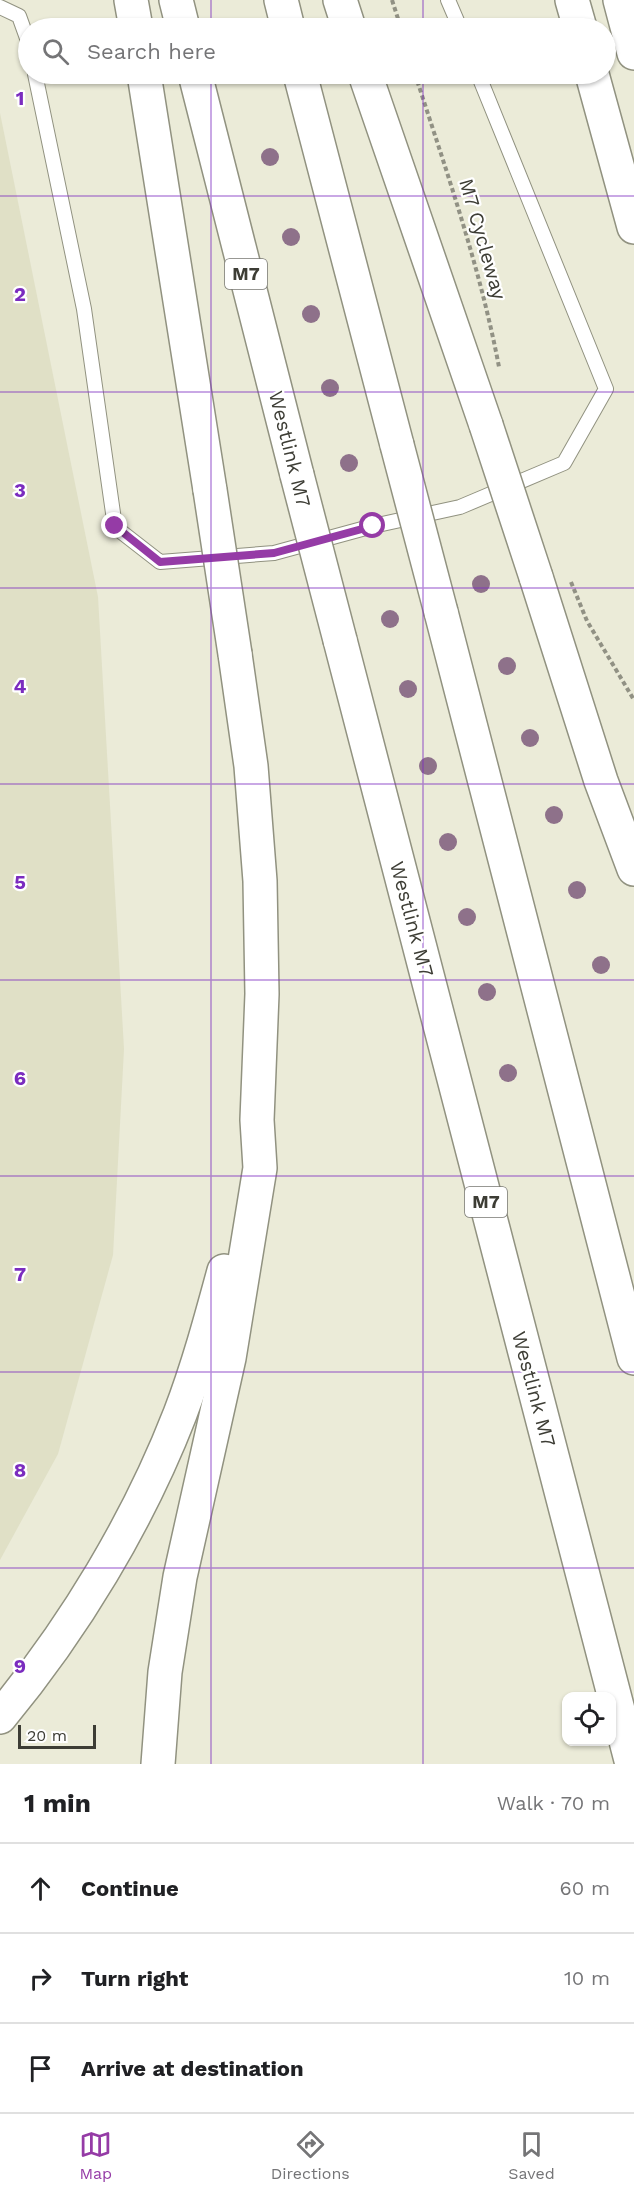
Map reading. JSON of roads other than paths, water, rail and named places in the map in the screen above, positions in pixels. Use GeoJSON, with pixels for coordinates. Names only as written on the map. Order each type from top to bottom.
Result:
{"type":"FeatureCollection","features":[{"type":"Feature","properties":{"kind":"main road"},"geometry":{"type":"LineString","coordinates":[[131,0],[134,18]]}},
{"type":"Feature","properties":{"kind":"main road"},"geometry":{"type":"LineString","coordinates":[[176,0],[180,18]]}},
{"type":"Feature","properties":{"kind":"main road"},"geometry":{"type":"LineString","coordinates":[[281,0],[286,18]]}},
{"type":"Feature","properties":{"kind":"main road"},"geometry":{"type":"LineString","coordinates":[[340,0],[346,18]]}},
{"type":"Feature","properties":{"kind":"main road"},"geometry":{"type":"LineString","coordinates":[[572,0],[577,18]]}},
{"type":"Feature","properties":{"kind":"main road"},"geometry":{"type":"LineString","coordinates":[[620,0],[634,53]]}},
{"type":"Feature","properties":{"kind":"main road"},"geometry":{"type":"LineString","coordinates":[[626,0],[634,23]]}},
{"type":"Feature","properties":{"kind":"main road"},"geometry":{"type":"LineString","coordinates":[[146,84],[251,766],[260,881],[262,994],[257,1120],[260,1168],[229,1358],[180,1577],[165,1671],[158,1764]]}},
{"type":"Feature","properties":{"kind":"main road","name":"Westlink M7"},"geometry":{"type":"LineString","coordinates":[[198,84],[632,1764]]}},
{"type":"Feature","properties":{"kind":"main road"},"geometry":{"type":"LineString","coordinates":[[303,84],[634,1358]]}},
{"type":"Feature","properties":{"kind":"main road"},"geometry":{"type":"LineString","coordinates":[[368,84],[486,425],[601,781],[634,869]]}},
{"type":"Feature","properties":{"kind":"main road"},"geometry":{"type":"LineString","coordinates":[[595,84],[634,227]]}},
{"type":"Feature","properties":{"kind":"main road"},"geometry":{"type":"LineString","coordinates":[[0,1717],[45,1660],[104,1570],[128,1528],[180,1415],[222,1280],[246,1160],[257,1120]]}},
{"type":"Feature","properties":{"kind":"lane"},"geometry":{"type":"LineString","coordinates":[[448,0],[456,18]]}},
{"type":"Feature","properties":{"kind":"lane"},"geometry":{"type":"LineString","coordinates":[[0,7],[20,18]]}},
{"type":"Feature","properties":{"kind":"lane"},"geometry":{"type":"LineString","coordinates":[[37,84],[84,309],[115,526],[160,562],[274,553],[373,526],[460,507],[564,463],[606,389],[482,84]]}}]}
